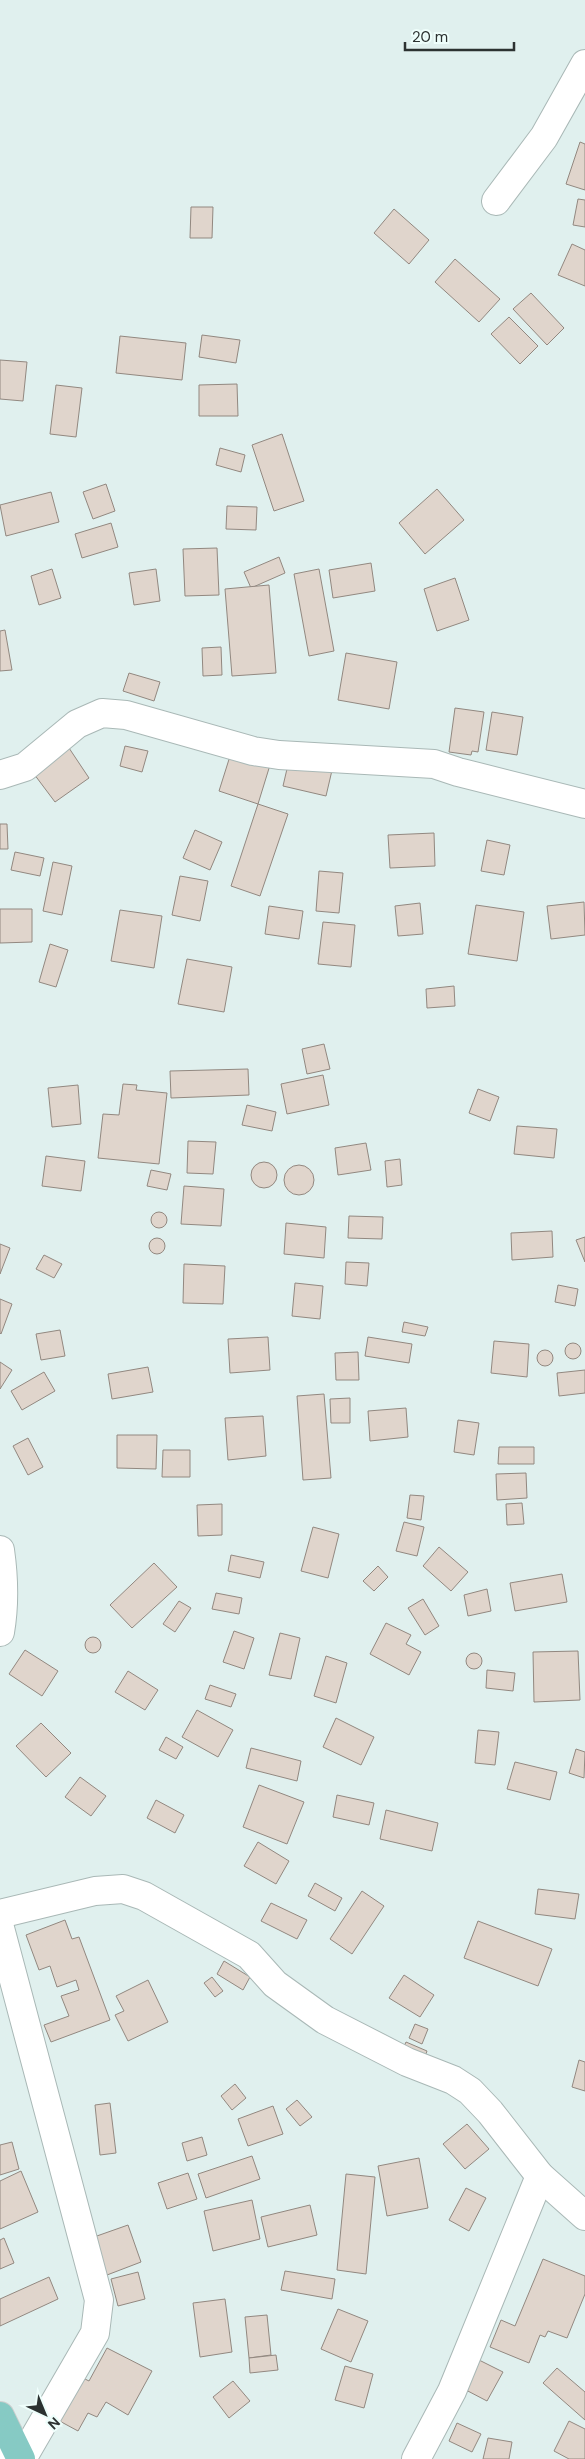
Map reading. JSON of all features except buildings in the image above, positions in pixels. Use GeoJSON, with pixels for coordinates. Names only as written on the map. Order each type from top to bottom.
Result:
{"type":"FeatureCollection","features":[{"type":"Feature","properties":{"kind":"main road"},"geometry":{"type":"LineString","coordinates":[[0,2416],[22,2459]]}},
{"type":"Feature","properties":{"kind":"street"},"geometry":{"type":"LineString","coordinates":[[496,201],[544,137],[585,64]]}},
{"type":"Feature","properties":{"kind":"street"},"geometry":{"type":"LineString","coordinates":[[0,775],[24,767],[77,724],[102,713],[126,715],[253,751],[278,755],[434,764],[458,772],[585,804]]}},
{"type":"Feature","properties":{"kind":"street"},"geometry":{"type":"LineString","coordinates":[[0,1550],[4,1579],[4,1608],[0,1632]]}},
{"type":"Feature","properties":{"kind":"street"},"geometry":{"type":"LineString","coordinates":[[0,1914],[95,1891],[123,1889],[144,1896],[249,1955],[275,1984],[326,2020],[407,2062],[453,2080],[470,2091],[490,2112],[540,2176],[585,2216]]}},
{"type":"Feature","properties":{"kind":"street"},"geometry":{"type":"LineString","coordinates":[[0,1928],[99,2300],[95,2333],[22,2459]]}},
{"type":"Feature","properties":{"kind":"street"},"geometry":{"type":"LineString","coordinates":[[416,2459],[452,2391],[540,2176]]}}]}
